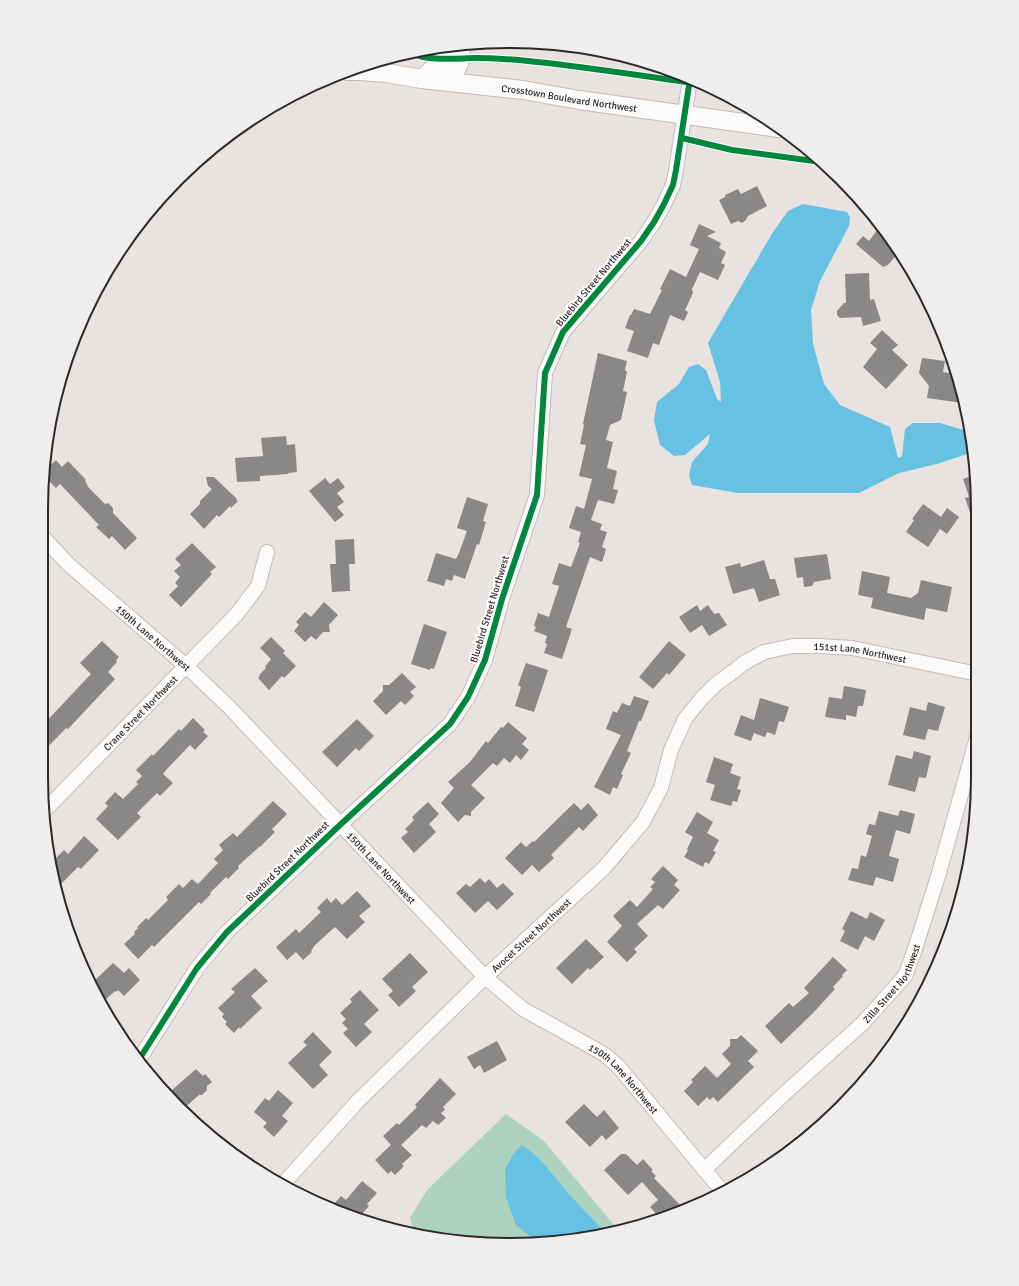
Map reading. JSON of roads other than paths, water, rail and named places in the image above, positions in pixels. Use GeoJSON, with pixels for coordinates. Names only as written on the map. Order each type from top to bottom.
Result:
{"type":"FeatureCollection","features":[{"type":"Feature","properties":{"kind":"street"},"geometry":{"type":"LineString","coordinates":[[444,81],[453,74],[458,67],[462,58],[462,51]]}},
{"type":"Feature","properties":{"kind":"street"},"geometry":{"type":"LineString","coordinates":[[422,79],[445,58],[446,52]]}},
{"type":"Feature","properties":{"kind":"street","name":"Crosstown Boulevard Northwest"},"geometry":{"type":"LineString","coordinates":[[364,71],[523,90],[578,100],[766,126]]}},
{"type":"Feature","properties":{"kind":"street","name":"Bluebird Street Northwest"},"geometry":{"type":"LineString","coordinates":[[142,1055],[198,968],[227,932],[341,824],[450,724],[468,697],[485,660],[502,599],[537,495],[545,373],[562,332],[641,241],[654,222],[672,185],[680,147],[689,85]]}},
{"type":"Feature","properties":{"kind":"street","name":"150th Lane Northwest"},"geometry":{"type":"LineString","coordinates":[[48,542],[68,564],[186,665],[229,707],[484,977],[523,1010],[604,1054],[618,1066],[719,1187]]}},
{"type":"Feature","properties":{"kind":"street","name":"Crane Street Northwest"},"geometry":{"type":"LineString","coordinates":[[49,806],[236,615],[258,586],[267,552]]}},
{"type":"Feature","properties":{"kind":"street","name":"151st Lane Northwest"},"geometry":{"type":"LineString","coordinates":[[744,663],[764,652],[793,646],[818,646],[852,648],[971,673]]}},
{"type":"Feature","properties":{"kind":"street","name":"Avocet Street Northwest"},"geometry":{"type":"LineString","coordinates":[[286,1180],[358,1101],[484,977],[604,868],[643,822],[661,788],[671,750],[685,718],[701,698],[716,684],[744,663]]}},
{"type":"Feature","properties":{"kind":"street","name":"Zilla Street Northwest"},"geometry":{"type":"LineString","coordinates":[[704,1170],[785,1093],[862,1023],[905,976],[940,873],[971,760]]}},
{"type":"Feature","properties":{"kind":"water"},"geometry":{"type":"Polygon","coordinates":[[[803,204],[847,212],[850,217],[849,226],[820,281],[811,310],[813,344],[824,384],[840,405],[890,427],[898,458],[902,456],[905,429],[913,423],[940,423],[964,430],[967,454],[937,464],[899,473],[859,493],[738,493],[692,485],[689,475],[692,462],[708,444],[710,434],[685,455],[674,456],[660,445],[654,420],[657,402],[679,384],[689,367],[698,364],[706,370],[717,399],[721,402],[720,382],[708,343],[773,232],[788,211],[803,204]]]}},
{"type":"Feature","properties":{"kind":"water"},"geometry":{"type":"Polygon","coordinates":[[[522,1145],[529,1150],[542,1162],[569,1194],[602,1229],[570,1234],[531,1237],[516,1225],[506,1197],[505,1170],[513,1154],[522,1145]]]}}]}
